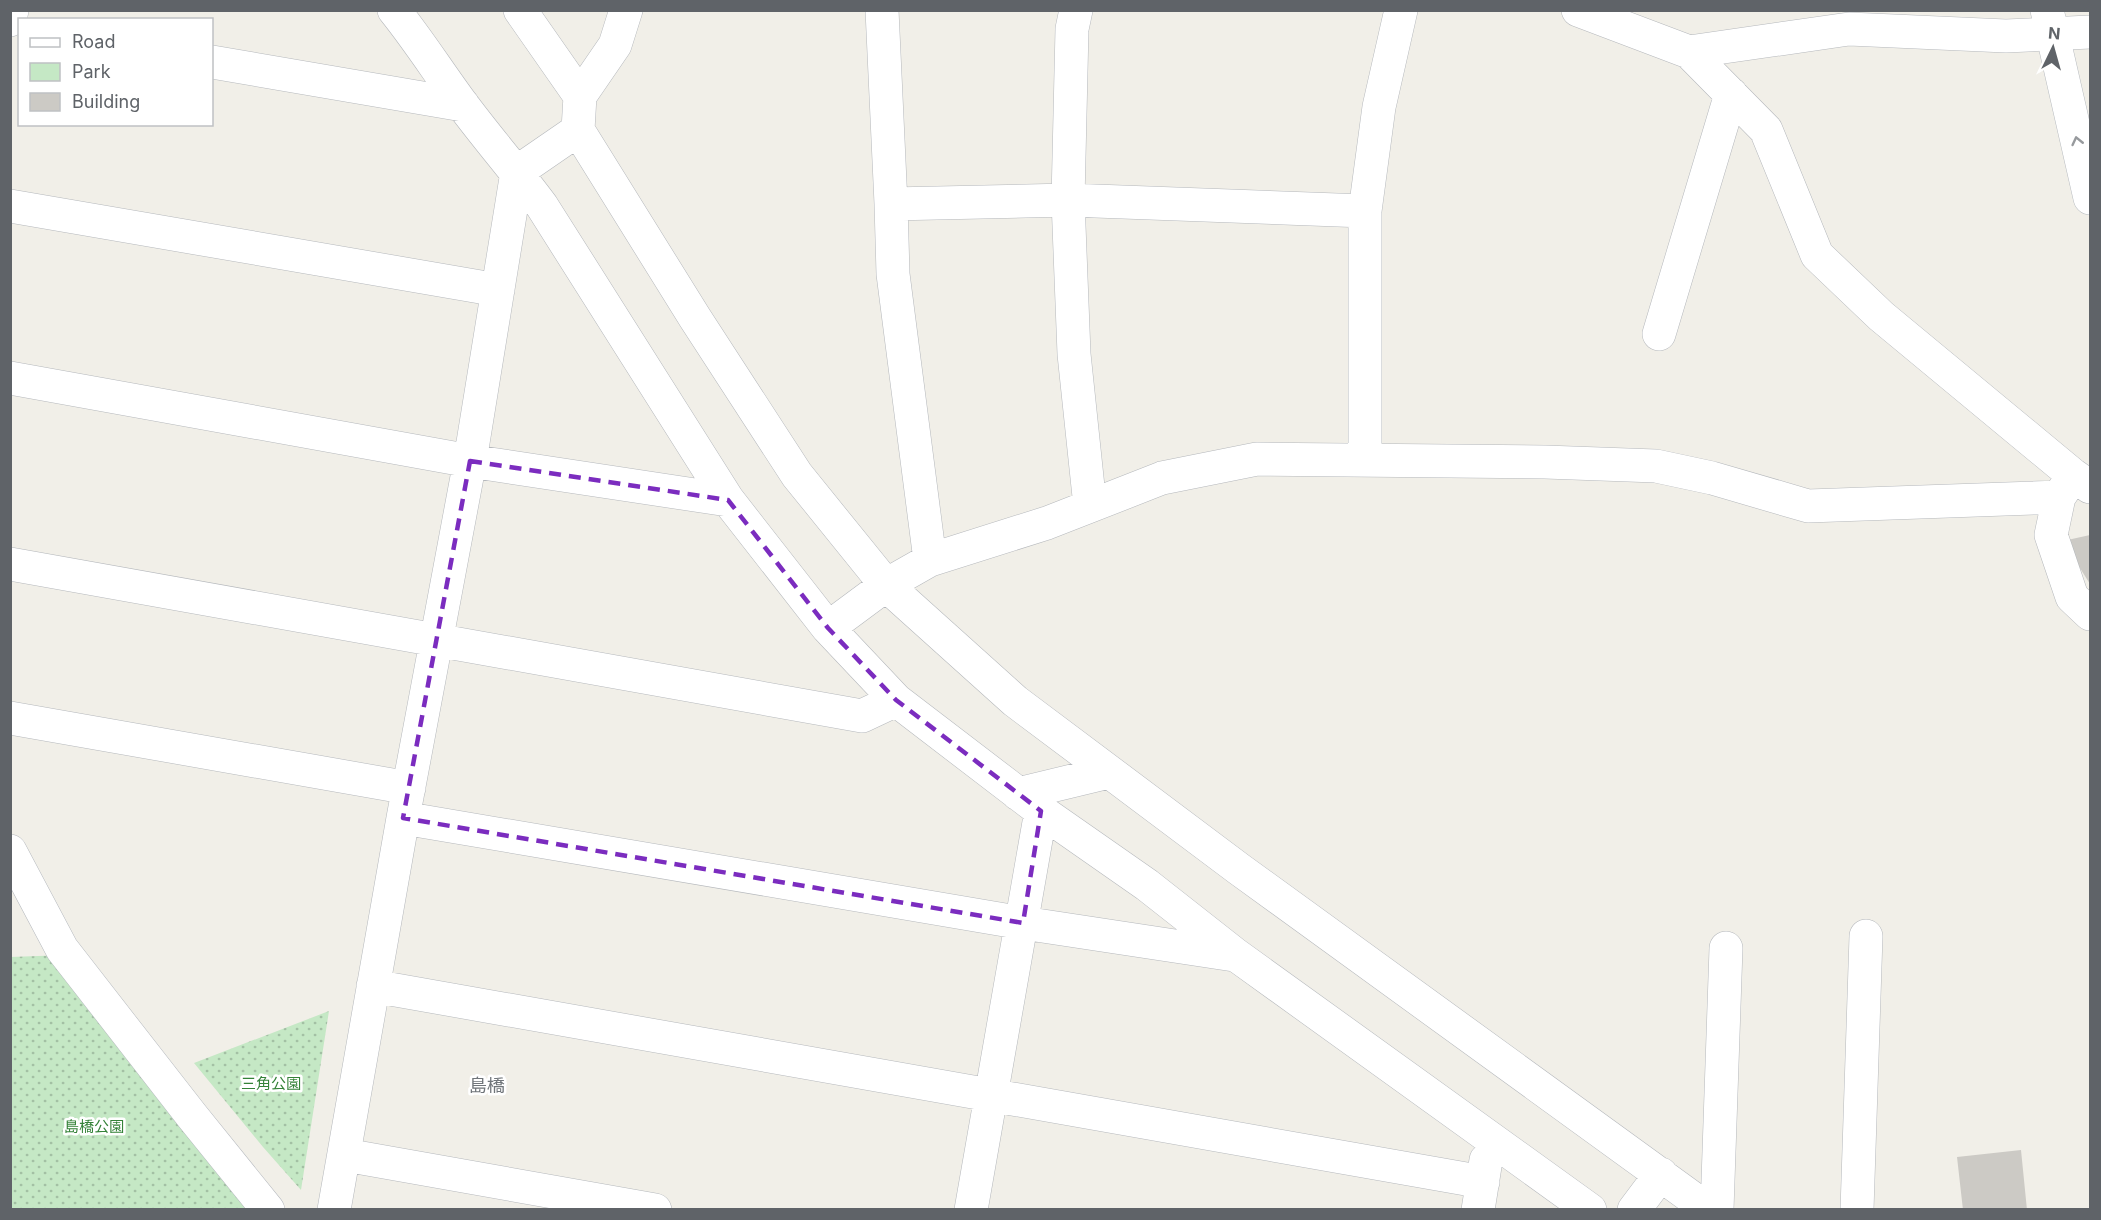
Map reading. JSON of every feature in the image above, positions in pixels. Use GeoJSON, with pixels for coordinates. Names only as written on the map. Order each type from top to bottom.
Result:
{"type":"FeatureCollection","features":[{"type":"Feature","properties":{"kind":"street"},"geometry":{"type":"LineString","coordinates":[[10,20],[12,10]]}},
{"type":"Feature","properties":{"kind":"street"},"geometry":{"type":"LineString","coordinates":[[394,10],[463,105],[518,172],[548,216],[728,500],[828,628],[896,700],[1030,803],[1147,885],[1236,956],[1590,1209]]}},
{"type":"Feature","properties":{"kind":"street"},"geometry":{"type":"LineString","coordinates":[[520,10],[580,96]]}},
{"type":"Feature","properties":{"kind":"street"},"geometry":{"type":"LineString","coordinates":[[626,10],[615,45],[580,96],[578,130],[688,308],[796,475],[886,585],[1015,701],[1709,1209]]}},
{"type":"Feature","properties":{"kind":"street"},"geometry":{"type":"LineString","coordinates":[[882,10],[893,274],[930,560]]}},
{"type":"Feature","properties":{"kind":"street"},"geometry":{"type":"LineString","coordinates":[[1076,10],[1072,29],[1068,200],[1074,354],[1090,506]]}},
{"type":"Feature","properties":{"kind":"street"},"geometry":{"type":"LineString","coordinates":[[1365,459],[1365,211],[1379,107],[1401,10]]}},
{"type":"Feature","properties":{"kind":"street"},"geometry":{"type":"LineString","coordinates":[[1578,10],[1689,52],[1766,130],[1817,255],[1881,316],[2074,486]]}},
{"type":"Feature","properties":{"kind":"street"},"geometry":{"type":"LineString","coordinates":[[1689,52],[1815,22],[1849,29],[2006,36],[2050,22],[2091,32]]}},
{"type":"Feature","properties":{"kind":"street"},"geometry":{"type":"LineString","coordinates":[[2050,22],[2091,198]]}},
{"type":"Feature","properties":{"kind":"street"},"geometry":{"type":"LineString","coordinates":[[213,62],[463,105]]}},
{"type":"Feature","properties":{"kind":"street"},"geometry":{"type":"LineString","coordinates":[[1659,334],[1731,94]]}},
{"type":"Feature","properties":{"kind":"street"},"geometry":{"type":"LineString","coordinates":[[334,1209],[470,461],[518,172],[578,130]]}},
{"type":"Feature","properties":{"kind":"street"},"geometry":{"type":"LineString","coordinates":[[891,204],[1068,200],[1365,211]]}},
{"type":"Feature","properties":{"kind":"street"},"geometry":{"type":"LineString","coordinates":[[10,206],[498,290]]}},
{"type":"Feature","properties":{"kind":"street"},"geometry":{"type":"LineString","coordinates":[[10,378],[470,461],[728,500]]}},
{"type":"Feature","properties":{"kind":"street"},"geometry":{"type":"LineString","coordinates":[[828,628],[886,585],[930,560],[1047,523],[1162,478],[1257,459],[1365,459],[1656,466],[1712,477],[1809,506],[2074,486]]}},
{"type":"Feature","properties":{"kind":"street"},"geometry":{"type":"LineString","coordinates":[[2074,486],[2051,535],[2072,597],[2091,614]]}},
{"type":"Feature","properties":{"kind":"street"},"geometry":{"type":"LineString","coordinates":[[10,564],[862,716],[896,700]]}},
{"type":"Feature","properties":{"kind":"street"},"geometry":{"type":"LineString","coordinates":[[10,718],[406,803],[1023,923],[1236,956]]}},
{"type":"Feature","properties":{"kind":"street"},"geometry":{"type":"LineString","coordinates":[[1030,803],[1109,772]]}},
{"type":"Feature","properties":{"kind":"street"},"geometry":{"type":"LineString","coordinates":[[971,1209],[1023,923],[1030,803]]}},
{"type":"Feature","properties":{"kind":"street"},"geometry":{"type":"LineString","coordinates":[[10,850],[62,949],[192,1116],[268,1209]]}},
{"type":"Feature","properties":{"kind":"street"},"geometry":{"type":"LineString","coordinates":[[1857,1209],[1866,936]]}},
{"type":"Feature","properties":{"kind":"street"},"geometry":{"type":"LineString","coordinates":[[1717,1209],[1726,948]]}},
{"type":"Feature","properties":{"kind":"street"},"geometry":{"type":"LineString","coordinates":[[373,986],[990,1095],[1480,1196],[1490,1137]]}},
{"type":"Feature","properties":{"kind":"street"},"geometry":{"type":"LineString","coordinates":[[345,1155],[655,1209]]}},
{"type":"Feature","properties":{"kind":"street"},"geometry":{"type":"LineString","coordinates":[[1634,1209],[1661,1174]]}},
{"type":"Feature","properties":{"kind":"highlighted area"},"geometry":{"type":"Polygon","coordinates":[[[470,461],[728,500],[828,628],[896,700],[1041,811],[1023,923],[403,818],[470,461]]]}},
{"type":"Feature","properties":{"kind":"green space","name":"島橋公園"},"geometry":{"type":"Polygon","coordinates":[[[66,955],[269,1209],[11,1209],[10,957],[66,955]]]}},
{"type":"Feature","properties":{"kind":"green space","name":"三角公園"},"geometry":{"type":"Polygon","coordinates":[[[329,1011],[301,1190],[194,1063],[329,1011]]]}},
{"type":"Feature","properties":{"kind":"building"},"geometry":{"type":"Polygon","coordinates":[[[2090,535],[2090,584],[2063,541],[2090,535]]]}},
{"type":"Feature","properties":{"kind":"building"},"geometry":{"type":"Polygon","coordinates":[[[2021,1150],[2027,1210],[1963,1210],[1957,1157],[2021,1150]]]}},
{"type":"Feature","properties":{"kind":"district","name":"島橋"},"geometry":{"type":"Point","coordinates":[487,1085]}}]}
